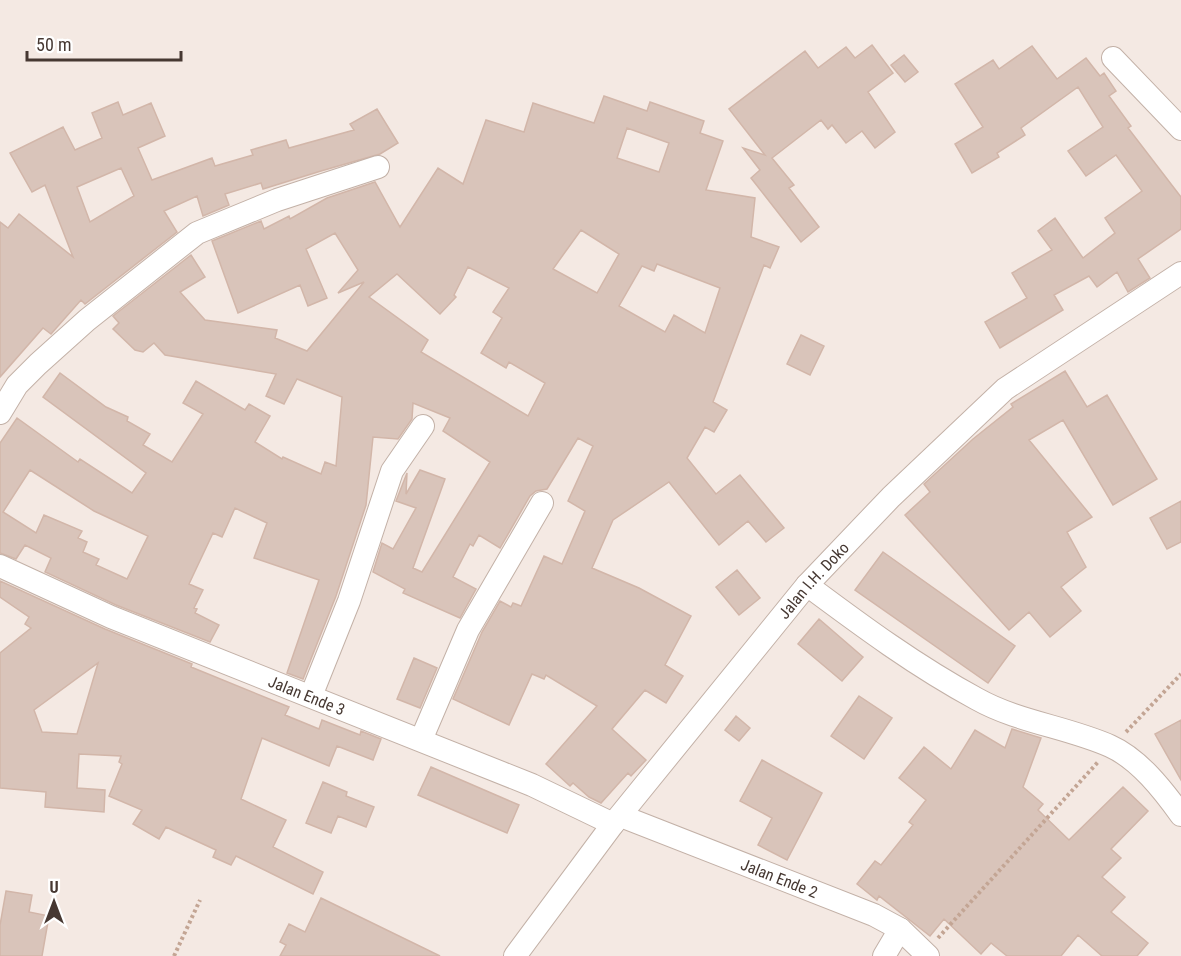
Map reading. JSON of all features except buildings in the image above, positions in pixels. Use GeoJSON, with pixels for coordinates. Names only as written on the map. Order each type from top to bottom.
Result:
{"type":"FeatureCollection","features":[{"type":"Feature","properties":{"kind":"street"},"geometry":{"type":"LineString","coordinates":[[1113,58],[1181,129]]}},
{"type":"Feature","properties":{"kind":"street"},"geometry":{"type":"LineString","coordinates":[[0,413],[16,385],[38,364],[87,320],[197,233],[277,200],[378,167]]}},
{"type":"Feature","properties":{"kind":"street","name":"Jalan I.H. Doko"},"geometry":{"type":"LineString","coordinates":[[515,956],[617,820],[807,585],[891,497],[1005,389],[1181,273]]}},
{"type":"Feature","properties":{"kind":"street"},"geometry":{"type":"LineString","coordinates":[[311,696],[349,601],[392,471],[423,426]]}},
{"type":"Feature","properties":{"kind":"street"},"geometry":{"type":"LineString","coordinates":[[421,740],[468,630],[542,503]]}},
{"type":"Feature","properties":{"kind":"street","name":"Jalan Ende 3"},"geometry":{"type":"LineString","coordinates":[[0,566],[111,617],[617,820]]}},
{"type":"Feature","properties":{"kind":"street"},"geometry":{"type":"LineString","coordinates":[[807,585],[894,650],[979,700],[1023,718],[1112,747],[1142,770],[1181,815]]}},
{"type":"Feature","properties":{"kind":"street","name":"Jalan Ende 2"},"geometry":{"type":"LineString","coordinates":[[617,820],[874,915],[900,930],[927,954]]}},
{"type":"Feature","properties":{"kind":"street"},"geometry":{"type":"LineString","coordinates":[[884,956],[900,930]]}},
{"type":"Feature","properties":{"kind":"path"},"geometry":{"type":"LineString","coordinates":[[927,954],[1112,747],[1181,674]]}},
{"type":"Feature","properties":{"kind":"path"},"geometry":{"type":"LineString","coordinates":[[174,956],[200,900]]}}]}
